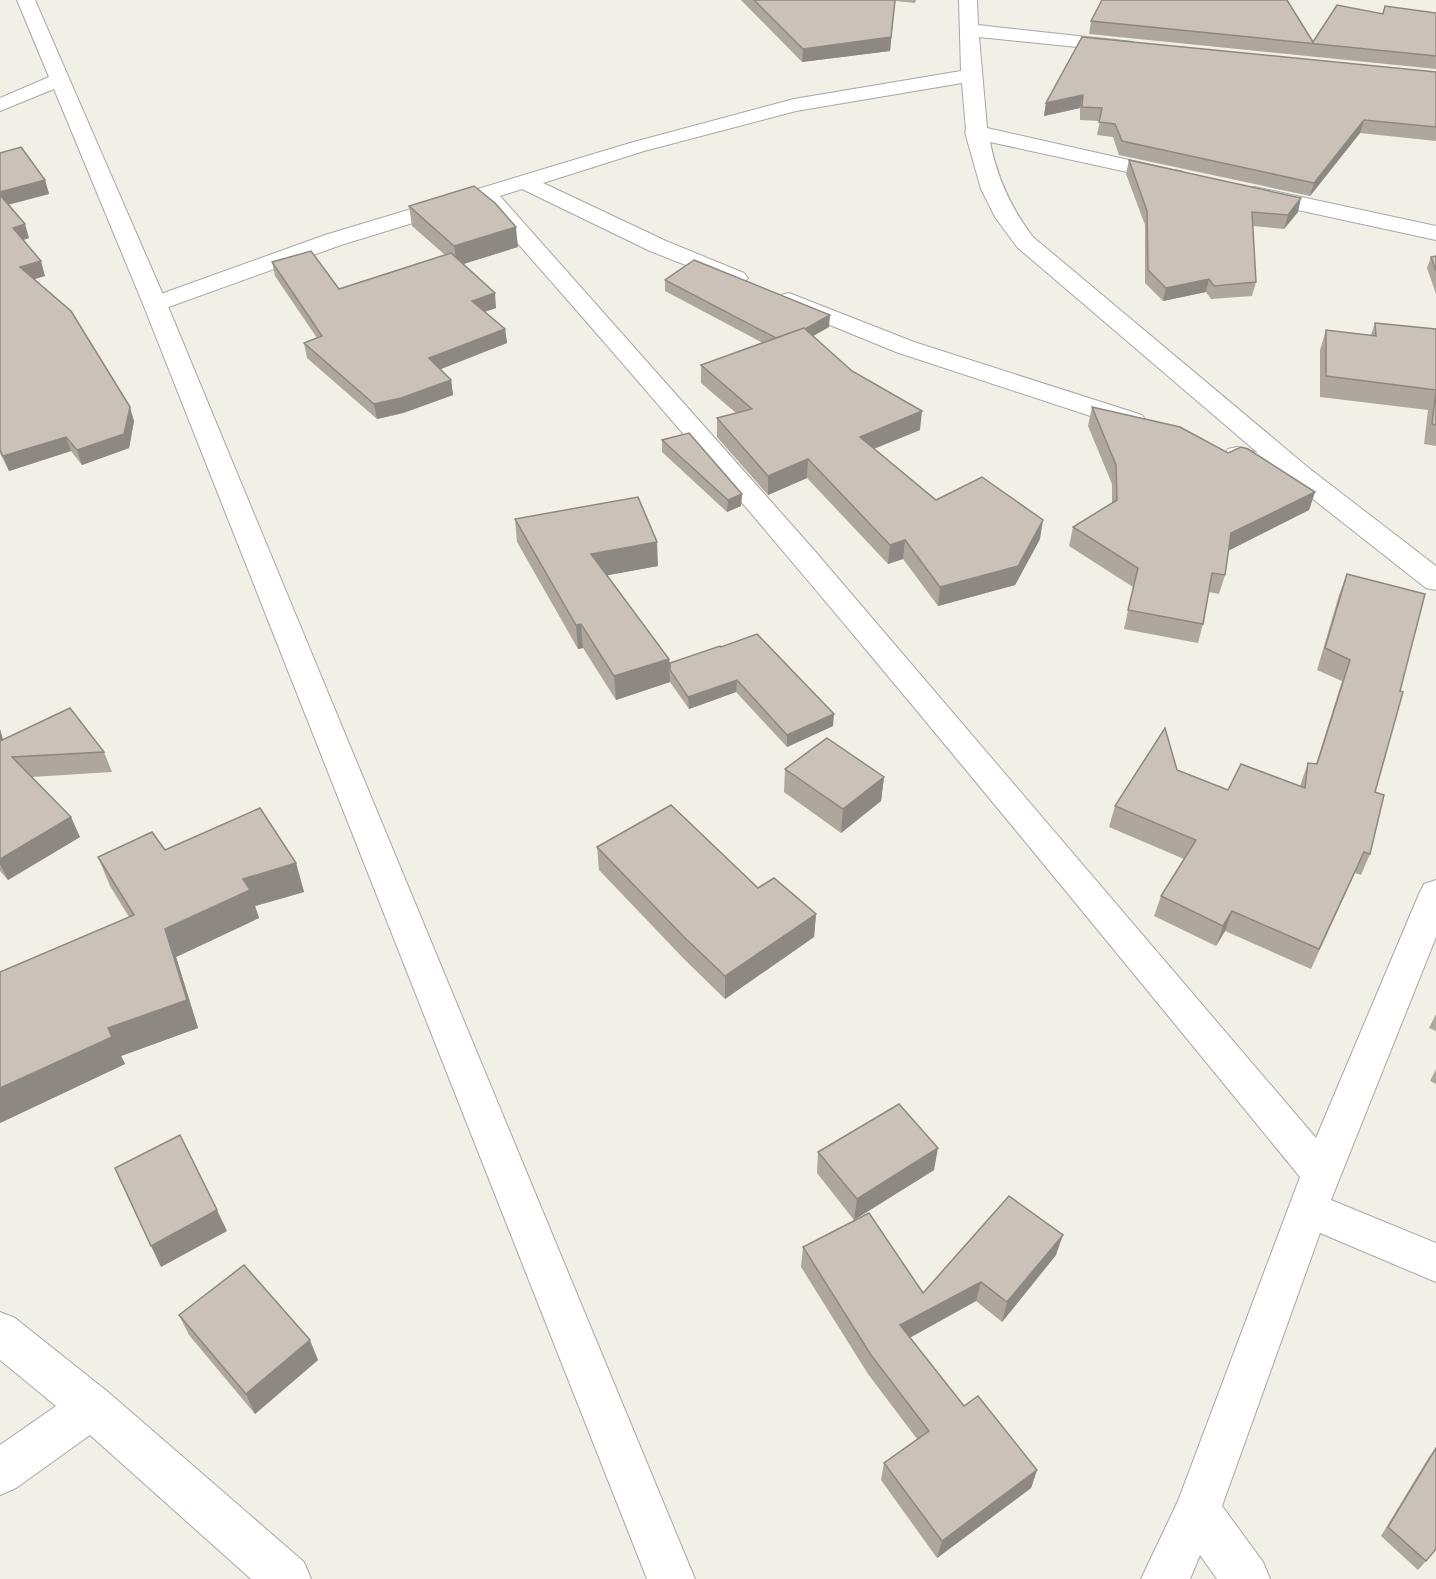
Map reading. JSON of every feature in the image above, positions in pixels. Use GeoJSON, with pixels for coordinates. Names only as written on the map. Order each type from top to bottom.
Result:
{"type":"FeatureCollection","features":[{"type":"Feature","properties":{"kind":"street"},"geometry":{"type":"LineString","coordinates":[[26,0],[155,304],[671,1579]]}},
{"type":"Feature","properties":{"kind":"street"},"geometry":{"type":"LineString","coordinates":[[968,0],[975,132],[998,202],[1010,225],[1025,242],[1300,476],[1436,581]]}},
{"type":"Feature","properties":{"kind":"street"},"geometry":{"type":"LineString","coordinates":[[969,30],[1144,48]]}},
{"type":"Feature","properties":{"kind":"street"},"geometry":{"type":"LineString","coordinates":[[155,304],[333,240],[522,181],[756,114],[849,94],[972,75]]}},
{"type":"Feature","properties":{"kind":"street"},"geometry":{"type":"LineString","coordinates":[[0,105],[58,80]]}},
{"type":"Feature","properties":{"kind":"street"},"geometry":{"type":"LineString","coordinates":[[975,132],[1192,180]]}},
{"type":"Feature","properties":{"kind":"street"},"geometry":{"type":"LineString","coordinates":[[522,181],[658,246],[905,347],[1153,428]]}},
{"type":"Feature","properties":{"kind":"street"},"geometry":{"type":"LineString","coordinates":[[1238,190],[1436,233]]}},
{"type":"Feature","properties":{"kind":"street"},"geometry":{"type":"LineString","coordinates":[[484,193],[587,306],[848,608],[1315,1191],[1436,1263]]}},
{"type":"Feature","properties":{"kind":"street"},"geometry":{"type":"LineString","coordinates":[[1210,446],[1300,476]]}},
{"type":"Feature","properties":{"kind":"street"},"geometry":{"type":"LineString","coordinates":[[1165,1579],[1197,1511],[1315,1191],[1436,894]]}},
{"type":"Feature","properties":{"kind":"street"},"geometry":{"type":"LineString","coordinates":[[0,1333],[92,1407],[287,1579]]}},
{"type":"Feature","properties":{"kind":"street"},"geometry":{"type":"LineString","coordinates":[[0,1472],[92,1407]]}},
{"type":"Feature","properties":{"kind":"street"},"geometry":{"type":"LineString","coordinates":[[1197,1511],[1246,1579]]}},
{"type":"Feature","properties":{"kind":"building"},"geometry":{"type":"Polygon","coordinates":[[[754,0],[895,0],[891,37],[803,49],[754,0]]]}},
{"type":"Feature","properties":{"kind":"building"},"geometry":{"type":"Polygon","coordinates":[[[1102,0],[1287,0],[1313,42],[1337,5],[1383,14],[1385,6],[1436,13],[1436,56],[1091,21],[1102,0]]]}},
{"type":"Feature","properties":{"kind":"building"},"geometry":{"type":"Polygon","coordinates":[[[1082,37],[1436,72],[1436,127],[1364,120],[1314,183],[1122,141],[1115,124],[1099,122],[1102,108],[1082,107],[1083,95],[1046,103],[1082,37]]]}},
{"type":"Feature","properties":{"kind":"building"},"geometry":{"type":"Polygon","coordinates":[[[21,147],[45,180],[0,192],[0,153],[21,147]]]}},
{"type":"Feature","properties":{"kind":"building"},"geometry":{"type":"Polygon","coordinates":[[[1129,160],[1301,198],[1288,215],[1252,212],[1256,282],[1214,286],[1209,279],[1166,288],[1148,270],[1147,211],[1129,160]]]}},
{"type":"Feature","properties":{"kind":"building"},"geometry":{"type":"Polygon","coordinates":[[[474,186],[495,203],[516,227],[454,246],[409,206],[474,186]]]}},
{"type":"Feature","properties":{"kind":"building"},"geometry":{"type":"Polygon","coordinates":[[[0,195],[25,224],[13,228],[41,261],[20,267],[71,311],[130,407],[124,434],[77,450],[66,437],[3,456],[0,450],[0,195]]]}},
{"type":"Feature","properties":{"kind":"building"},"geometry":{"type":"Polygon","coordinates":[[[311,251],[339,289],[451,253],[495,293],[472,301],[505,329],[429,358],[451,380],[401,398],[374,404],[304,343],[322,336],[272,262],[311,251]]]}},
{"type":"Feature","properties":{"kind":"building"},"geometry":{"type":"Polygon","coordinates":[[[1436,256],[1436,271],[1431,257],[1436,256]]]}},
{"type":"Feature","properties":{"kind":"building"},"geometry":{"type":"Polygon","coordinates":[[[694,260],[830,315],[805,329],[776,338],[665,280],[694,260]]]}},
{"type":"Feature","properties":{"kind":"building"},"geometry":{"type":"Polygon","coordinates":[[[1375,323],[1436,329],[1436,390],[1326,376],[1326,330],[1376,336],[1375,323]]]}},
{"type":"Feature","properties":{"kind":"building"},"geometry":{"type":"Polygon","coordinates":[[[804,328],[852,371],[922,411],[860,437],[936,500],[982,477],[1043,520],[1018,566],[940,587],[905,540],[890,545],[808,459],[768,476],[717,418],[752,409],[701,365],[804,328]]]}},
{"type":"Feature","properties":{"kind":"building"},"geometry":{"type":"Polygon","coordinates":[[[1436,390],[1436,425],[1432,424],[1436,390]]]}},
{"type":"Feature","properties":{"kind":"building"},"geometry":{"type":"Polygon","coordinates":[[[1092,407],[1180,427],[1228,453],[1241,447],[1248,449],[1315,492],[1231,533],[1225,575],[1212,573],[1203,624],[1128,610],[1138,568],[1073,527],[1117,500],[1116,465],[1092,407]]]}},
{"type":"Feature","properties":{"kind":"building"},"geometry":{"type":"Polygon","coordinates":[[[689,433],[742,494],[728,500],[662,440],[689,433]]]}},
{"type":"Feature","properties":{"kind":"building"},"geometry":{"type":"Polygon","coordinates":[[[638,497],[657,542],[591,554],[669,659],[614,676],[581,624],[576,625],[515,519],[638,497]]]}},
{"type":"Feature","properties":{"kind":"building"},"geometry":{"type":"Polygon","coordinates":[[[1347,574],[1425,594],[1400,691],[1403,692],[1375,792],[1384,795],[1370,854],[1364,852],[1319,949],[1232,911],[1223,926],[1161,896],[1196,840],[1115,806],[1165,728],[1177,770],[1228,790],[1241,764],[1305,788],[1308,763],[1317,764],[1350,660],[1325,648],[1347,574]]]}},
{"type":"Feature","properties":{"kind":"building"},"geometry":{"type":"Polygon","coordinates":[[[757,634],[834,714],[787,735],[737,680],[688,697],[670,670],[670,663],[757,634]]]}},
{"type":"Feature","properties":{"kind":"building"},"geometry":{"type":"Polygon","coordinates":[[[70,708],[104,752],[12,757],[71,817],[0,859],[0,741],[70,708]]]}},
{"type":"Feature","properties":{"kind":"building"},"geometry":{"type":"Polygon","coordinates":[[[827,738],[884,777],[843,809],[785,769],[827,738]]]}},
{"type":"Feature","properties":{"kind":"building"},"geometry":{"type":"Polygon","coordinates":[[[671,805],[758,888],[774,878],[816,914],[725,976],[597,847],[671,805]]]}},
{"type":"Feature","properties":{"kind":"building"},"geometry":{"type":"Polygon","coordinates":[[[260,808],[296,863],[243,879],[250,890],[165,929],[187,1000],[108,1028],[112,1037],[0,1088],[0,972],[134,915],[98,857],[152,832],[165,850],[260,808]]]}},
{"type":"Feature","properties":{"kind":"building"},"geometry":{"type":"Polygon","coordinates":[[[899,1104],[938,1148],[857,1199],[818,1152],[899,1104]]]}},
{"type":"Feature","properties":{"kind":"building"},"geometry":{"type":"Polygon","coordinates":[[[180,1135],[217,1210],[151,1246],[115,1168],[180,1135]]]}},
{"type":"Feature","properties":{"kind":"building"},"geometry":{"type":"Polygon","coordinates":[[[1009,1196],[1063,1235],[1007,1302],[981,1282],[900,1325],[964,1406],[978,1396],[1037,1470],[942,1541],[884,1463],[929,1431],[871,1355],[803,1247],[869,1213],[923,1293],[1009,1196]]]}},
{"type":"Feature","properties":{"kind":"building"},"geometry":{"type":"Polygon","coordinates":[[[244,1265],[310,1340],[246,1394],[179,1315],[244,1265]]]}},
{"type":"Feature","properties":{"kind":"building"},"geometry":{"type":"Polygon","coordinates":[[[1436,1448],[1436,1549],[1426,1561],[1388,1527],[1436,1448]]]}}]}
